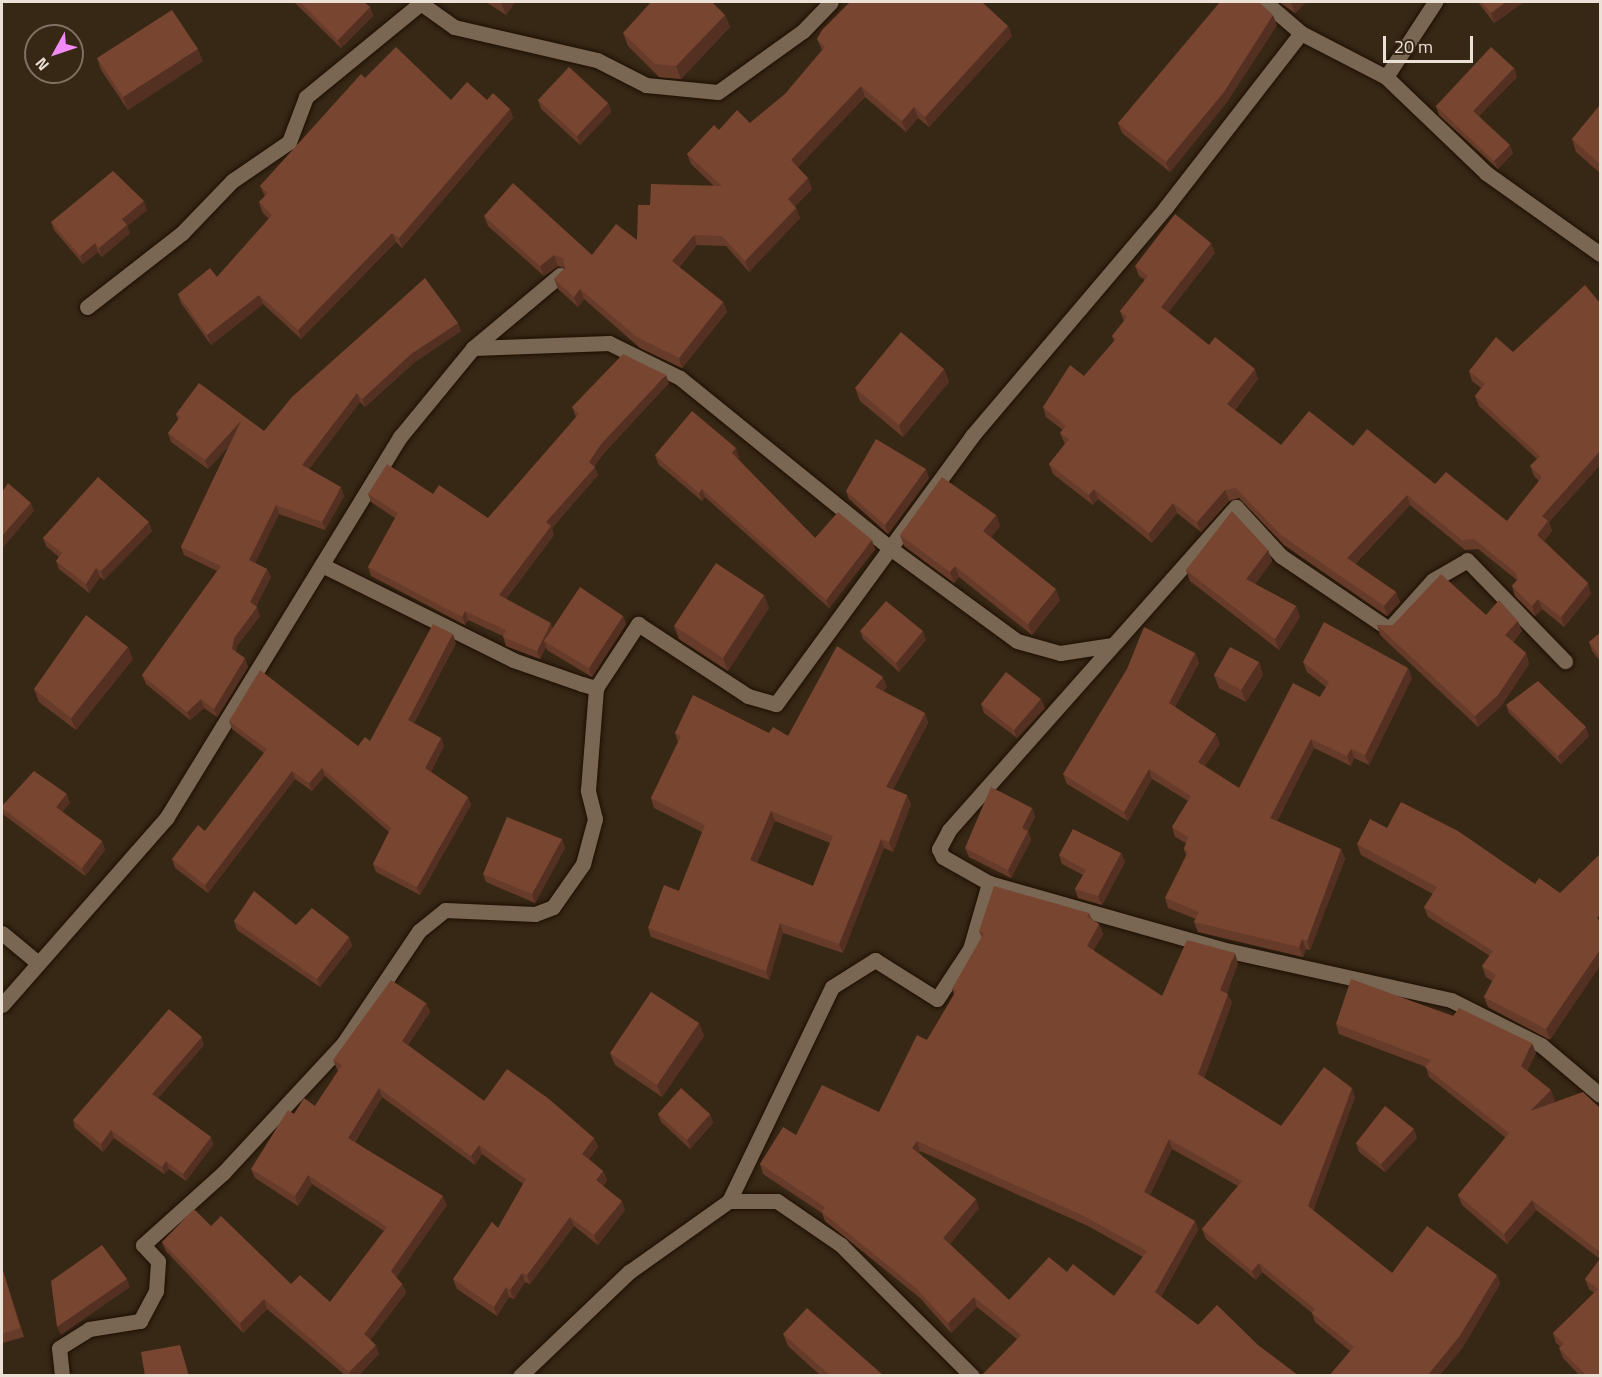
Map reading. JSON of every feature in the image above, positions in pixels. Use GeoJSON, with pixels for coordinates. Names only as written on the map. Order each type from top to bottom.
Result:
{"type":"FeatureCollection","features":[{"type":"Feature","properties":{"kind":"street"},"geometry":{"type":"LineString","coordinates":[[87,307],[182,233],[232,181],[289,142],[306,97],[420,2],[454,27],[597,60],[646,85],[718,92],[803,32],[831,2]]}},
{"type":"Feature","properties":{"kind":"street"},"geometry":{"type":"LineString","coordinates":[[1265,2],[1301,33],[1386,77],[1486,173],[1600,254]]}},
{"type":"Feature","properties":{"kind":"street"},"geometry":{"type":"LineString","coordinates":[[1386,77],[1435,2]]}},
{"type":"Feature","properties":{"kind":"street"},"geometry":{"type":"LineString","coordinates":[[62,1376],[59,1348],[89,1329],[140,1322],[156,1291],[158,1261],[143,1245],[223,1173],[343,1044],[419,931],[445,910],[535,914],[553,908],[583,864],[595,819],[588,790],[596,688],[638,624],[748,696],[776,704],[972,436],[1166,207],[1301,33]]}},
{"type":"Feature","properties":{"kind":"street"},"geometry":{"type":"LineString","coordinates":[[2,1005],[167,817],[400,437],[473,348],[560,275]]}},
{"type":"Feature","properties":{"kind":"street"},"geometry":{"type":"LineString","coordinates":[[473,348],[609,343],[680,378],[890,548],[1017,641],[1060,653],[1112,645]]}},
{"type":"Feature","properties":{"kind":"street"},"geometry":{"type":"LineString","coordinates":[[1565,661],[1467,560],[1433,580],[1389,629],[1281,556],[1236,507],[942,840],[943,857],[989,883],[1230,951],[1451,1000],[1540,1045],[1600,1095]]}},
{"type":"Feature","properties":{"kind":"street"},"geometry":{"type":"LineString","coordinates":[[322,565],[513,660],[596,688]]}},
{"type":"Feature","properties":{"kind":"street"},"geometry":{"type":"LineString","coordinates":[[520,1376],[629,1272],[729,1201],[832,987],[875,960],[937,999],[970,949],[989,883]]}},
{"type":"Feature","properties":{"kind":"street"},"geometry":{"type":"LineString","coordinates":[[2,933],[38,963]]}},
{"type":"Feature","properties":{"kind":"street"},"geometry":{"type":"LineString","coordinates":[[729,1201],[777,1201],[841,1245],[972,1376]]}},
{"type":"Feature","properties":{"kind":"building"},"geometry":{"type":"Polygon","coordinates":[[[300,2],[364,2],[370,7],[338,40],[300,2]]]}},
{"type":"Feature","properties":{"kind":"building"},"geometry":{"type":"Polygon","coordinates":[[[651,2],[712,2],[725,15],[676,66],[655,64],[623,33],[651,2]]]}},
{"type":"Feature","properties":{"kind":"building"},"geometry":{"type":"Polygon","coordinates":[[[850,2],[982,2],[1008,26],[925,117],[914,107],[902,121],[861,86],[791,160],[808,178],[788,199],[796,208],[745,261],[722,236],[694,235],[672,261],[723,302],[679,358],[637,337],[580,289],[574,297],[554,279],[565,269],[563,258],[554,255],[540,266],[484,216],[513,183],[592,255],[616,224],[637,240],[638,205],[650,205],[651,184],[722,186],[687,154],[714,125],[719,130],[737,110],[750,123],[785,94],[825,47],[817,39],[822,30],[850,2]]]}},
{"type":"Feature","properties":{"kind":"building"},"geometry":{"type":"Polygon","coordinates":[[[1220,2],[1259,2],[1273,15],[1224,92],[1166,162],[1118,123],[1220,2]]]}},
{"type":"Feature","properties":{"kind":"building"},"geometry":{"type":"Polygon","coordinates":[[[1482,2],[1506,2],[1491,13],[1482,2]]]}},
{"type":"Feature","properties":{"kind":"building"},"geometry":{"type":"Polygon","coordinates":[[[172,10],[198,49],[123,97],[97,58],[172,10]]]}},
{"type":"Feature","properties":{"kind":"building"},"geometry":{"type":"Polygon","coordinates":[[[396,47],[451,100],[467,82],[487,100],[493,93],[510,109],[399,238],[392,233],[298,330],[259,295],[207,335],[178,294],[210,268],[217,277],[272,215],[259,202],[268,193],[260,186],[361,74],[365,78],[396,47]]]}},
{"type":"Feature","properties":{"kind":"building"},"geometry":{"type":"Polygon","coordinates":[[[1491,47],[1514,68],[1473,111],[1510,145],[1494,161],[1436,106],[1491,47]]]}},
{"type":"Feature","properties":{"kind":"building"},"geometry":{"type":"Polygon","coordinates":[[[569,67],[608,103],[577,136],[538,100],[569,67]]]}},
{"type":"Feature","properties":{"kind":"building"},"geometry":{"type":"Polygon","coordinates":[[[1600,105],[1600,164],[1572,139],[1600,105]]]}},
{"type":"Feature","properties":{"kind":"building"},"geometry":{"type":"Polygon","coordinates":[[[113,171],[144,201],[122,219],[127,225],[99,248],[95,243],[80,256],[51,222],[113,171]]]}},
{"type":"Feature","properties":{"kind":"building"},"geometry":{"type":"Polygon","coordinates":[[[1175,214],[1211,243],[1161,307],[1209,345],[1215,337],[1255,369],[1227,404],[1281,445],[1309,411],[1353,446],[1367,429],[1435,484],[1446,472],[1507,521],[1542,477],[1530,466],[1540,456],[1475,396],[1485,384],[1469,371],[1496,337],[1513,352],[1585,285],[1600,303],[1600,451],[1542,516],[1548,521],[1537,535],[1588,583],[1561,617],[1538,599],[1532,606],[1512,586],[1518,579],[1515,572],[1474,539],[1462,540],[1407,495],[1347,558],[1396,592],[1384,606],[1281,535],[1236,488],[1225,490],[1197,522],[1173,503],[1149,533],[1094,489],[1089,495],[1049,464],[1069,439],[1060,433],[1066,426],[1043,407],[1070,365],[1084,376],[1116,339],[1112,336],[1127,317],[1120,311],[1148,276],[1135,266],[1175,214]]]}},
{"type":"Feature","properties":{"kind":"building"},"geometry":{"type":"Polygon","coordinates":[[[425,278],[458,323],[411,354],[362,399],[357,393],[302,465],[341,487],[322,522],[276,505],[249,560],[267,569],[250,602],[257,607],[234,638],[232,649],[245,658],[214,709],[201,699],[187,712],[142,675],[221,566],[181,547],[241,421],[205,460],[168,433],[180,417],[176,414],[199,383],[264,431],[292,397],[425,278]]]}},
{"type":"Feature","properties":{"kind":"building"},"geometry":{"type":"Polygon","coordinates":[[[901,332],[944,369],[899,425],[855,388],[901,332]]]}},
{"type":"Feature","properties":{"kind":"building"},"geometry":{"type":"Polygon","coordinates":[[[623,354],[666,375],[601,444],[589,462],[595,467],[546,522],[551,526],[499,595],[551,623],[537,651],[503,637],[506,630],[465,611],[462,617],[368,567],[398,513],[368,494],[387,464],[433,494],[439,485],[488,518],[579,414],[572,407],[623,354]]]}},
{"type":"Feature","properties":{"kind":"building"},"geometry":{"type":"Polygon","coordinates":[[[692,411],[736,448],[732,453],[815,538],[838,512],[872,540],[826,600],[702,489],[699,493],[655,455],[692,411]]]}},
{"type":"Feature","properties":{"kind":"building"},"geometry":{"type":"Polygon","coordinates":[[[876,439],[926,469],[885,525],[846,491],[876,439]]]}},
{"type":"Feature","properties":{"kind":"building"},"geometry":{"type":"Polygon","coordinates":[[[98,477],[149,522],[101,571],[96,568],[86,584],[56,561],[62,553],[43,538],[98,477]]]}},
{"type":"Feature","properties":{"kind":"building"},"geometry":{"type":"Polygon","coordinates":[[[942,477],[996,515],[983,531],[1056,589],[1028,624],[955,566],[950,572],[900,535],[942,477]]]}},
{"type":"Feature","properties":{"kind":"building"},"geometry":{"type":"Polygon","coordinates":[[[8,483],[31,503],[2,536],[2,492],[8,483]]]}},
{"type":"Feature","properties":{"kind":"building"},"geometry":{"type":"Polygon","coordinates":[[[1232,511],[1268,550],[1246,579],[1296,606],[1275,639],[1186,570],[1232,511]]]}},
{"type":"Feature","properties":{"kind":"building"},"geometry":{"type":"Polygon","coordinates":[[[716,563],[764,595],[723,658],[674,626],[716,563]]]}},
{"type":"Feature","properties":{"kind":"building"},"geometry":{"type":"Polygon","coordinates":[[[1441,574],[1486,615],[1499,600],[1518,621],[1505,635],[1526,653],[1498,695],[1475,716],[1377,625],[1392,626],[1441,574]]]}},
{"type":"Feature","properties":{"kind":"building"},"geometry":{"type":"Polygon","coordinates":[[[580,587],[623,616],[589,668],[544,641],[580,587]]]}},
{"type":"Feature","properties":{"kind":"building"},"geometry":{"type":"Polygon","coordinates":[[[886,601],[923,631],[896,663],[860,631],[886,601]]]}},
{"type":"Feature","properties":{"kind":"building"},"geometry":{"type":"Polygon","coordinates":[[[86,615],[128,647],[71,718],[34,689],[86,615]]]}},
{"type":"Feature","properties":{"kind":"building"},"geometry":{"type":"Polygon","coordinates":[[[1324,622],[1408,668],[1365,755],[1351,749],[1347,756],[1311,739],[1270,818],[1341,849],[1307,941],[1302,939],[1299,947],[1194,922],[1199,912],[1165,898],[1188,852],[1184,849],[1188,837],[1172,827],[1191,796],[1149,769],[1124,812],[1063,774],[1127,669],[1144,627],[1195,653],[1169,703],[1216,734],[1198,762],[1239,788],[1293,683],[1320,697],[1329,682],[1303,662],[1324,622]]]}},
{"type":"Feature","properties":{"kind":"building"},"geometry":{"type":"Polygon","coordinates":[[[433,624],[453,634],[408,720],[441,738],[425,768],[468,797],[417,887],[373,864],[391,828],[322,768],[309,783],[292,771],[205,885],[172,859],[198,825],[205,831],[267,749],[229,721],[260,670],[358,746],[365,737],[370,741],[433,624]]]}},
{"type":"Feature","properties":{"kind":"building"},"geometry":{"type":"Polygon","coordinates":[[[1600,633],[1600,657],[1589,642],[1600,633]]]}},
{"type":"Feature","properties":{"kind":"building"},"geometry":{"type":"Polygon","coordinates":[[[837,646],[883,677],[875,687],[925,713],[886,787],[907,795],[889,842],[881,839],[839,944],[780,923],[766,971],[648,928],[664,885],[679,891],[705,825],[651,798],[681,736],[675,733],[693,695],[769,733],[773,727],[788,736],[837,646]],[[771,811],[750,860],[813,886],[833,836],[771,811]]]}},
{"type":"Feature","properties":{"kind":"building"},"geometry":{"type":"Polygon","coordinates":[[[1230,647],[1259,662],[1241,690],[1214,675],[1230,647]]]}},
{"type":"Feature","properties":{"kind":"building"},"geometry":{"type":"Polygon","coordinates":[[[1006,672],[1041,699],[1014,730],[981,704],[1006,672]]]}},
{"type":"Feature","properties":{"kind":"building"},"geometry":{"type":"Polygon","coordinates":[[[1538,681],[1586,727],[1558,756],[1506,705],[1538,681]]]}},
{"type":"Feature","properties":{"kind":"building"},"geometry":{"type":"Polygon","coordinates":[[[34,771],[67,794],[56,807],[102,841],[82,868],[2,808],[34,771]]]}},
{"type":"Feature","properties":{"kind":"building"},"geometry":{"type":"Polygon","coordinates":[[[991,787],[1032,808],[1022,828],[1028,831],[1008,870],[965,848],[991,787]]]}},
{"type":"Feature","properties":{"kind":"building"},"geometry":{"type":"Polygon","coordinates":[[[1401,802],[1458,831],[1535,884],[1539,878],[1560,893],[1600,854],[1600,915],[1597,918],[1600,921],[1600,950],[1546,1029],[1484,997],[1496,975],[1482,966],[1493,951],[1424,907],[1437,887],[1357,844],[1370,819],[1387,828],[1401,802]]]}},
{"type":"Feature","properties":{"kind":"building"},"geometry":{"type":"Polygon","coordinates":[[[507,817],[562,839],[532,894],[483,874],[507,817]]]}},
{"type":"Feature","properties":{"kind":"building"},"geometry":{"type":"Polygon","coordinates":[[[1073,829],[1121,853],[1098,896],[1075,889],[1086,870],[1059,855],[1073,829]]]}},
{"type":"Feature","properties":{"kind":"building"},"geometry":{"type":"Polygon","coordinates":[[[994,886],[1089,913],[1087,917],[1099,924],[1087,946],[1162,996],[1187,940],[1235,953],[1220,990],[1228,994],[1198,1074],[1281,1126],[1324,1067],[1352,1088],[1308,1206],[1392,1273],[1427,1226],[1497,1275],[1459,1337],[1427,1376],[1329,1376],[1354,1347],[1312,1313],[1315,1309],[1259,1263],[1252,1271],[1202,1229],[1242,1181],[1169,1139],[1144,1192],[1195,1221],[1155,1292],[1198,1325],[1217,1305],[1258,1345],[1299,1376],[981,1376],[1021,1335],[974,1297],[948,1323],[917,1289],[822,1212],[825,1207],[760,1164],[783,1127],[796,1135],[822,1085],[879,1112],[917,1035],[927,1040],[956,991],[952,989],[984,933],[979,931],[994,886]],[[917,1141],[912,1148],[976,1199],[943,1238],[1009,1300],[1049,1257],[1067,1272],[1073,1264],[1114,1296],[1147,1251],[1084,1216],[917,1141]]]}},
{"type":"Feature","properties":{"kind":"building"},"geometry":{"type":"Polygon","coordinates":[[[254,891],[296,925],[312,908],[349,937],[317,979],[234,921],[254,891]]]}},
{"type":"Feature","properties":{"kind":"building"},"geometry":{"type":"Polygon","coordinates":[[[1351,979],[1453,1016],[1459,1008],[1532,1043],[1521,1066],[1551,1090],[1530,1111],[1583,1092],[1600,1108],[1600,1252],[1532,1200],[1504,1234],[1458,1195],[1509,1133],[1425,1067],[1431,1060],[1336,1024],[1351,979]]]}},
{"type":"Feature","properties":{"kind":"building"},"geometry":{"type":"Polygon","coordinates":[[[391,980],[426,1003],[402,1041],[484,1101],[507,1069],[549,1099],[594,1138],[582,1154],[603,1171],[596,1180],[622,1201],[594,1235],[570,1217],[527,1275],[522,1273],[510,1290],[506,1287],[494,1307],[453,1279],[492,1222],[498,1228],[526,1179],[479,1145],[471,1156],[379,1088],[348,1138],[443,1196],[391,1271],[402,1284],[364,1334],[376,1345],[349,1372],[264,1299],[240,1323],[162,1242],[194,1209],[211,1226],[221,1216],[291,1284],[300,1275],[330,1302],[387,1227],[308,1175],[295,1196],[251,1169],[288,1110],[294,1114],[304,1098],[315,1106],[342,1065],[333,1060],[391,980]]]}},
{"type":"Feature","properties":{"kind":"building"},"geometry":{"type":"Polygon","coordinates":[[[651,992],[699,1023],[657,1085],[610,1053],[651,992]]]}},
{"type":"Feature","properties":{"kind":"building"},"geometry":{"type":"Polygon","coordinates":[[[169,1009],[202,1037],[152,1094],[211,1137],[183,1174],[166,1161],[162,1167],[111,1130],[101,1144],[73,1120],[169,1009]]]}},
{"type":"Feature","properties":{"kind":"building"},"geometry":{"type":"Polygon","coordinates":[[[681,1088],[710,1114],[687,1140],[658,1114],[681,1088]]]}},
{"type":"Feature","properties":{"kind":"building"},"geometry":{"type":"Polygon","coordinates":[[[1385,1106],[1414,1129],[1381,1164],[1356,1143],[1385,1106]]]}},
{"type":"Feature","properties":{"kind":"building"},"geometry":{"type":"Polygon","coordinates":[[[102,1245],[127,1279],[57,1327],[51,1281],[102,1245]]]}},
{"type":"Feature","properties":{"kind":"building"},"geometry":{"type":"Polygon","coordinates":[[[1600,1259],[1600,1376],[1587,1376],[1559,1348],[1564,1344],[1553,1333],[1598,1289],[1585,1279],[1600,1259]]]}},
{"type":"Feature","properties":{"kind":"building"},"geometry":{"type":"Polygon","coordinates":[[[2,1268],[20,1328],[2,1334],[2,1268]]]}},
{"type":"Feature","properties":{"kind":"building"},"geometry":{"type":"Polygon","coordinates":[[[807,1308],[884,1376],[831,1376],[783,1334],[807,1308]]]}},
{"type":"Feature","properties":{"kind":"building"},"geometry":{"type":"Polygon","coordinates":[[[180,1345],[189,1376],[145,1376],[141,1352],[180,1345]]]}}]}
